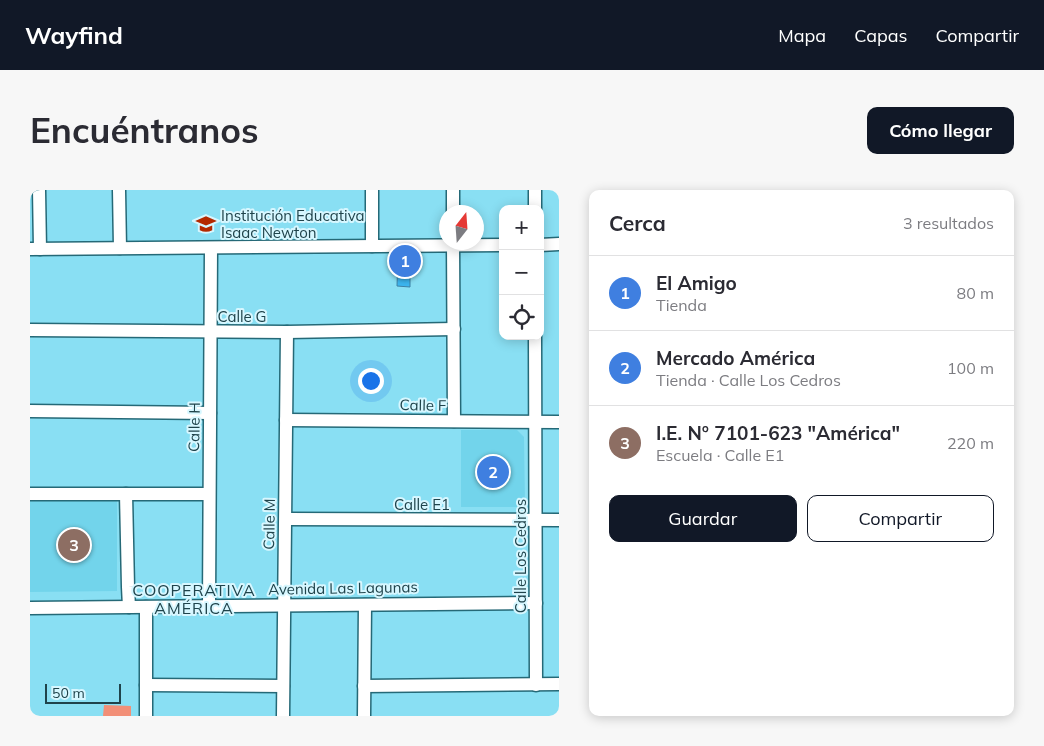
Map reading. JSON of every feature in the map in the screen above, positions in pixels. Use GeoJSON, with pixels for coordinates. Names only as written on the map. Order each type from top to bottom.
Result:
{"type":"FeatureCollection","features":[{"type":"Feature","properties":{"kind":"street"},"geometry":{"type":"LineString","coordinates":[[39,190],[35,249],[439,244]]}},
{"type":"Feature","properties":{"kind":"street"},"geometry":{"type":"LineString","coordinates":[[120,190],[120,248]]}},
{"type":"Feature","properties":{"kind":"street"},"geometry":{"type":"LineString","coordinates":[[372,190],[372,246]]}},
{"type":"Feature","properties":{"kind":"street"},"geometry":{"type":"LineString","coordinates":[[453,190],[453,205]]}},
{"type":"Feature","properties":{"kind":"street"},"geometry":{"type":"LineString","coordinates":[[535,190],[535,205]]}},
{"type":"Feature","properties":{"kind":"street"},"geometry":{"type":"LineString","coordinates":[[544,245],[559,244]]}},
{"type":"Feature","properties":{"kind":"street"},"geometry":{"type":"LineString","coordinates":[[484,245],[499,245]]}},
{"type":"Feature","properties":{"kind":"street","name":"Calle H"},"geometry":{"type":"LineString","coordinates":[[209,606],[211,248]]}},
{"type":"Feature","properties":{"kind":"street"},"geometry":{"type":"LineString","coordinates":[[453,250],[454,422]]}},
{"type":"Feature","properties":{"kind":"street","name":"Calle G"},"geometry":{"type":"LineString","coordinates":[[30,330],[288,332],[454,329]]}},
{"type":"Feature","properties":{"kind":"street","name":"Calle M"},"geometry":{"type":"LineString","coordinates":[[283,716],[288,332]]}},
{"type":"Feature","properties":{"kind":"street","name":"Calle Los Cedros"},"geometry":{"type":"LineString","coordinates":[[535,340],[536,685]]}},
{"type":"Feature","properties":{"kind":"street"},"geometry":{"type":"LineString","coordinates":[[30,411],[210,413]]}},
{"type":"Feature","properties":{"kind":"street","name":"Calle F"},"geometry":{"type":"LineString","coordinates":[[286,420],[559,422]]}},
{"type":"Feature","properties":{"kind":"street"},"geometry":{"type":"LineString","coordinates":[[30,494],[210,494]]}},
{"type":"Feature","properties":{"kind":"street"},"geometry":{"type":"LineString","coordinates":[[126,494],[129,607]]}},
{"type":"Feature","properties":{"kind":"street","name":"Calle E1"},"geometry":{"type":"LineString","coordinates":[[286,519],[559,520]]}},
{"type":"Feature","properties":{"kind":"street","name":"Avenida Las Lagunas"},"geometry":{"type":"LineString","coordinates":[[30,608],[536,603]]}},
{"type":"Feature","properties":{"kind":"street"},"geometry":{"type":"LineString","coordinates":[[364,716],[365,605]]}},
{"type":"Feature","properties":{"kind":"street"},"geometry":{"type":"LineString","coordinates":[[146,606],[146,716]]}},
{"type":"Feature","properties":{"kind":"street"},"geometry":{"type":"LineString","coordinates":[[364,686],[559,684]]}},
{"type":"Feature","properties":{"kind":"street"},"geometry":{"type":"LineString","coordinates":[[146,685],[283,686]]}},
{"type":"Feature","properties":{"kind":"shaded area"},"geometry":{"type":"Polygon","coordinates":[[[461,430],[517,430],[524,437],[525,507],[461,507],[461,430]]]}},
{"type":"Feature","properties":{"kind":"shaded area"},"geometry":{"type":"Polygon","coordinates":[[[117,498],[117,591],[30,592],[30,499],[117,498]]]}},
{"type":"Feature","properties":{"kind":"shaded area"},"geometry":{"type":"Polygon","coordinates":[[[104,705],[131,706],[131,716],[103,716],[104,705]]]}},
{"type":"Feature","properties":{"kind":"building"},"geometry":{"type":"Polygon","coordinates":[[[398,255],[410,255],[410,287],[397,286],[398,255]]]}},
{"type":"Feature","properties":{"kind":"place","name":"Institución Educativa Isaac Newton"},"geometry":{"type":"Point","coordinates":[206,224]}},
{"type":"Feature","properties":{"kind":"place","name":"El Amigo"},"geometry":{"type":"Point","coordinates":[405,261]}},
{"type":"Feature","properties":{"kind":"place","name":"Mercado América"},"geometry":{"type":"Point","coordinates":[493,472]}},
{"type":"Feature","properties":{"kind":"place","name":"I.E. N° 7101-623 \"América\""},"geometry":{"type":"Point","coordinates":[74,545]}},
{"type":"Feature","properties":{"kind":"district","name":"COOPERATIVA AMÉRICA"},"geometry":{"type":"Point","coordinates":[194,599]}}]}
